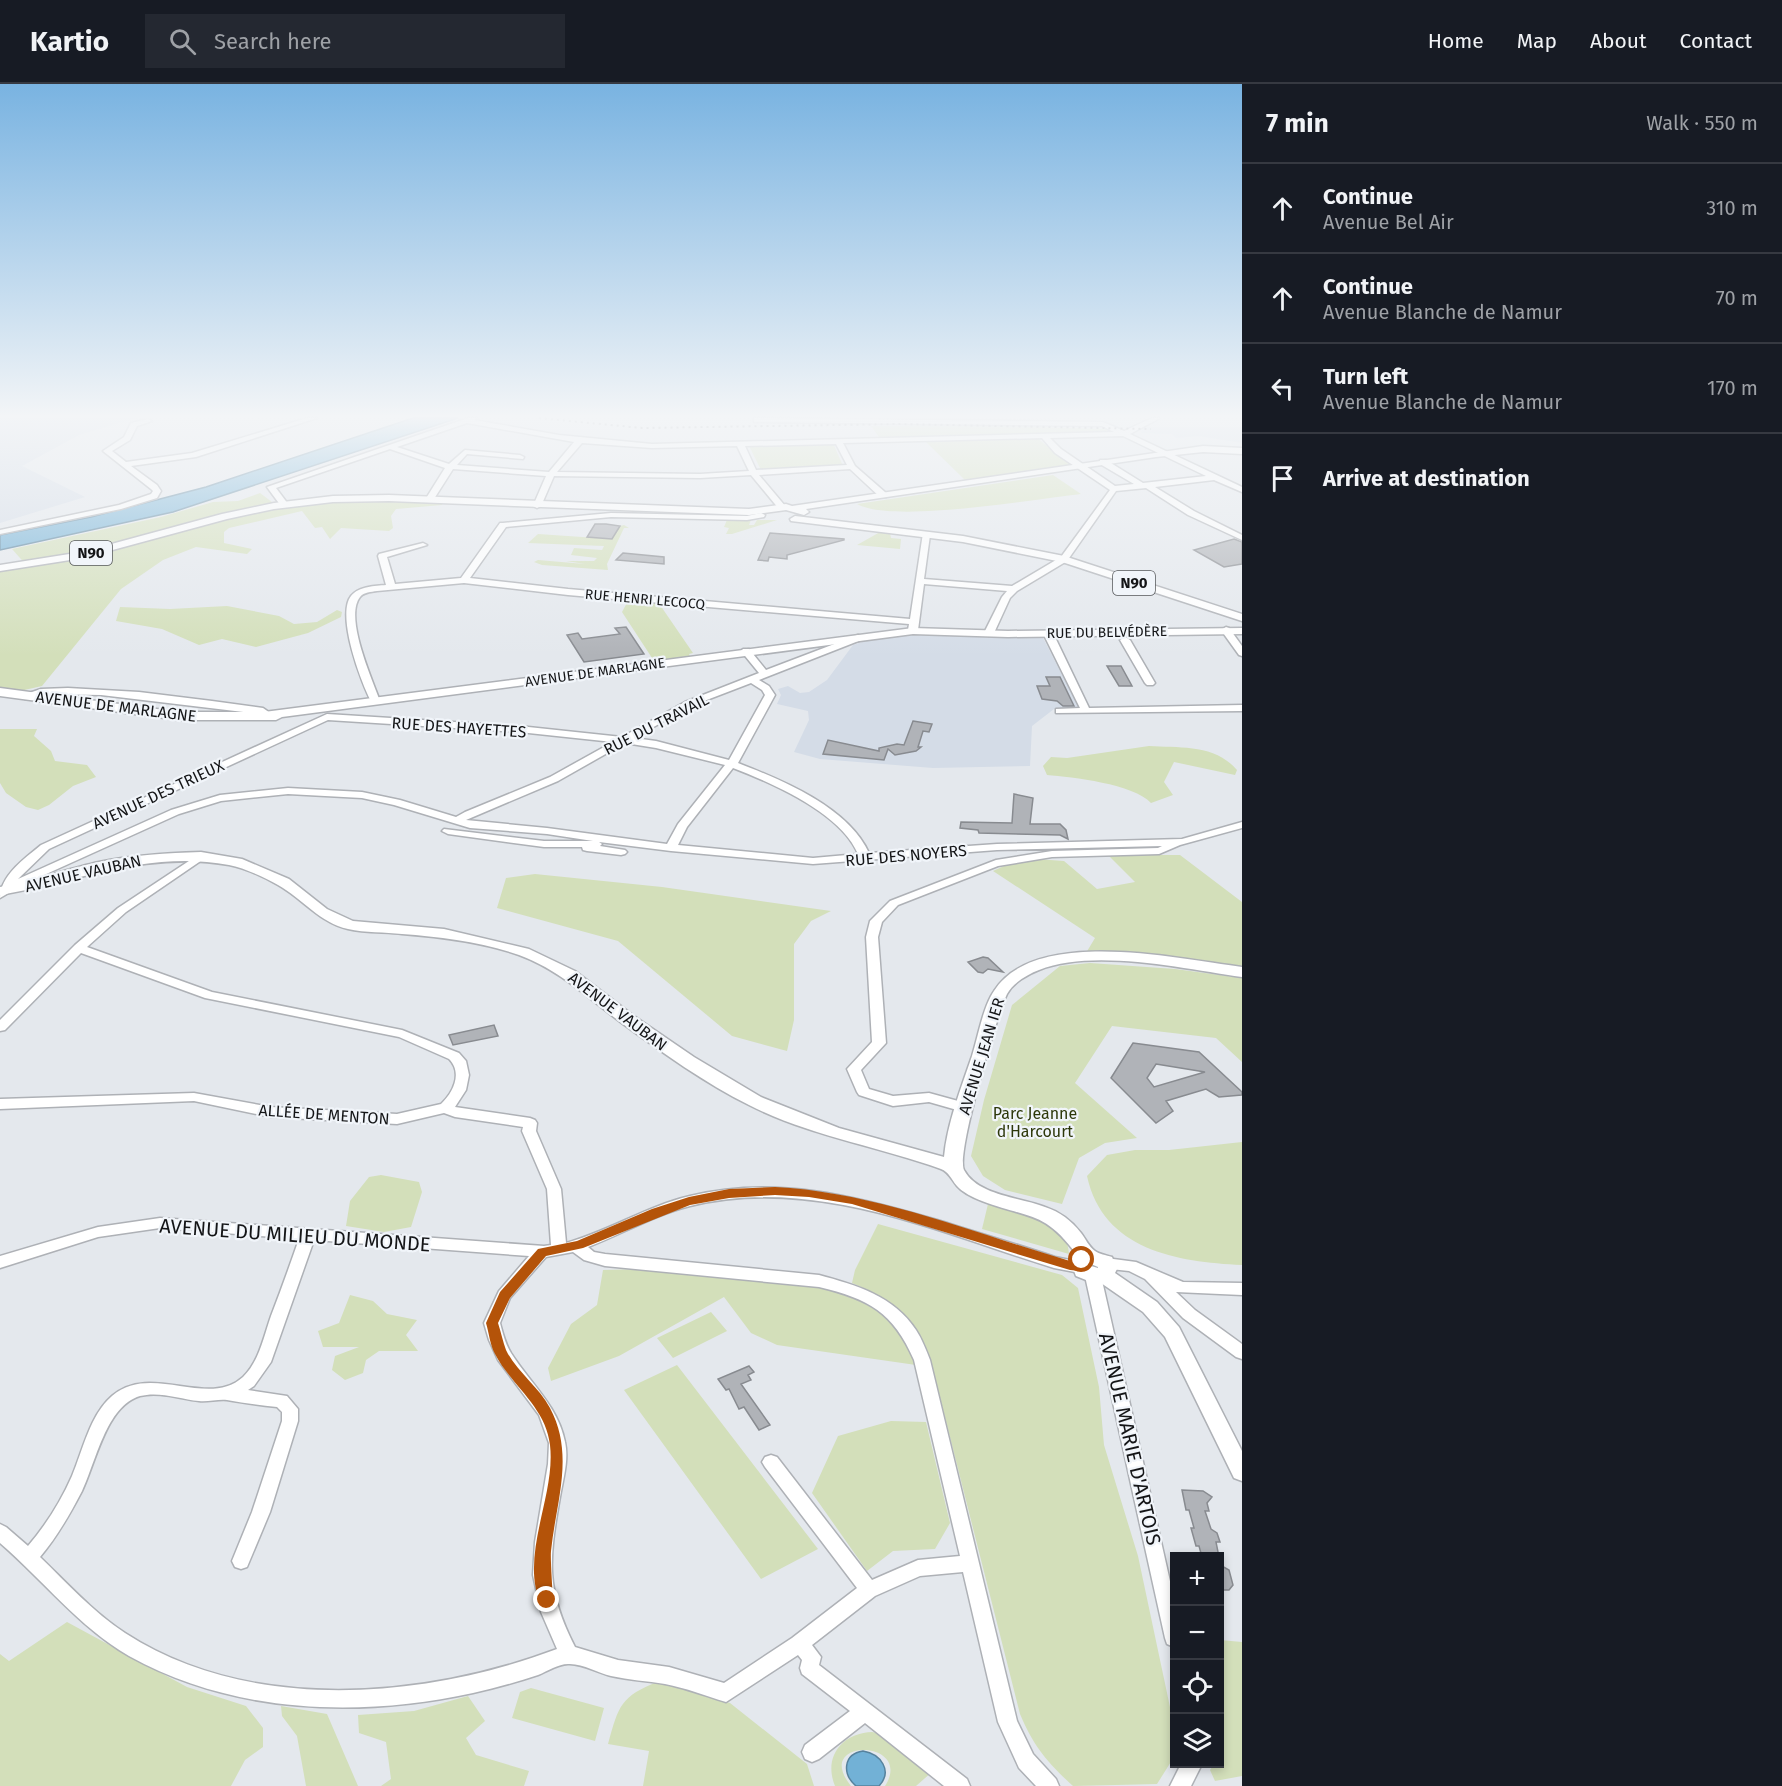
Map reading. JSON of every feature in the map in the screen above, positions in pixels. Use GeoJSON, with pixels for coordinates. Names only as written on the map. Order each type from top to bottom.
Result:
{"type":"FeatureCollection","features":[{"type":"Feature","properties":{"kind":"main road"},"geometry":{"type":"LineString","coordinates":[[799,513],[817,505],[867,497]]}},
{"type":"Feature","properties":{"kind":"main road","name":"N90"},"geometry":{"type":"LineString","coordinates":[[0,568],[83,555],[225,516],[284,504],[351,498],[761,515],[777,511]]}},
{"type":"Feature","properties":{"kind":"main road","name":"N90"},"geometry":{"type":"LineString","coordinates":[[537,505],[777,511],[799,513],[831,523],[987,543],[1064,559],[1204,607],[1242,626]]}},
{"type":"Feature","properties":{"kind":"main road"},"geometry":{"type":"LineString","coordinates":[[1204,607],[1242,618]]}},
{"type":"Feature","properties":{"kind":"main road","name":"RUE DU BELVÉDÈRE"},"geometry":{"type":"LineString","coordinates":[[913,627],[989,633],[1122,636],[1226,630],[1242,626]]}},
{"type":"Feature","properties":{"kind":"main road","name":"AVENUE DE MARLAGNE"},"geometry":{"type":"LineString","coordinates":[[0,692],[179,716],[322,712],[375,701],[858,638],[913,627]]}},
{"type":"Feature","properties":{"kind":"main road","name":"AVENUE VAUBAN"},"geometry":{"type":"LineString","coordinates":[[1,892],[122,862],[201,856],[237,862],[268,873],[284,882],[322,912],[350,925],[444,933],[493,943],[533,956],[570,974],[645,1032],[755,1101],[833,1132],[953,1166]]}},
{"type":"Feature","properties":{"kind":"main road","name":"AVENUE JEAN IER"},"geometry":{"type":"LineString","coordinates":[[953,1166],[964,1107],[998,998],[1005,986],[1023,971],[1054,961],[1107,955],[1242,972]]}},
{"type":"Feature","properties":{"kind":"main road"},"geometry":{"type":"LineString","coordinates":[[953,1166],[962,1180],[981,1194],[1057,1220],[1070,1231],[1094,1268],[1144,1303],[1169,1329],[1242,1472]]}},
{"type":"Feature","properties":{"kind":"street"},"geometry":{"type":"LineString","coordinates":[[0,532],[121,507],[150,497]]}},
{"type":"Feature","properties":{"kind":"street"},"geometry":{"type":"LineString","coordinates":[[279,497],[284,504]]}},
{"type":"Feature","properties":{"kind":"street"},"geometry":{"type":"LineString","coordinates":[[537,505],[540,497]]}},
{"type":"Feature","properties":{"kind":"street"},"geometry":{"type":"LineString","coordinates":[[769,497],[777,511]]}},
{"type":"Feature","properties":{"kind":"street"},"geometry":{"type":"LineString","coordinates":[[989,633],[1006,597],[1014,589],[1064,559],[1108,497]]}},
{"type":"Feature","properties":{"kind":"street"},"geometry":{"type":"LineString","coordinates":[[1164,497],[1242,538]]}},
{"type":"Feature","properties":{"kind":"street"},"geometry":{"type":"LineString","coordinates":[[464,580],[503,525],[611,515],[747,518],[761,515]]}},
{"type":"Feature","properties":{"kind":"street"},"geometry":{"type":"LineString","coordinates":[[913,627],[926,535]]}},
{"type":"Feature","properties":{"kind":"street"},"geometry":{"type":"LineString","coordinates":[[391,586],[382,556],[423,545]]}},
{"type":"Feature","properties":{"kind":"street","name":"RUE HENRI LECOCQ"},"geometry":{"type":"LineString","coordinates":[[375,701],[352,635],[350,620],[354,598],[362,591],[391,586],[464,580],[913,627]]}},
{"type":"Feature","properties":{"kind":"street"},"geometry":{"type":"LineString","coordinates":[[920,581],[1014,589]]}},
{"type":"Feature","properties":{"kind":"street"},"geometry":{"type":"LineString","coordinates":[[1226,630],[1242,653]]}},
{"type":"Feature","properties":{"kind":"street"},"geometry":{"type":"LineString","coordinates":[[1048,633],[1086,711]]}},
{"type":"Feature","properties":{"kind":"street"},"geometry":{"type":"LineString","coordinates":[[1122,636],[1150,683]]}},
{"type":"Feature","properties":{"kind":"street","name":"RUE DU TRAVAIL"},"geometry":{"type":"LineString","coordinates":[[464,823],[469,814],[554,779],[688,704],[858,638]]}},
{"type":"Feature","properties":{"kind":"street"},"geometry":{"type":"LineString","coordinates":[[746,651],[765,675]]}},
{"type":"Feature","properties":{"kind":"street"},"geometry":{"type":"LineString","coordinates":[[671,848],[682,826],[731,765],[770,695],[766,688],[753,680]]}},
{"type":"Feature","properties":{"kind":"street"},"geometry":{"type":"LineString","coordinates":[[1059,711],[1242,708]]}},
{"type":"Feature","properties":{"kind":"street","name":"RUE DES HAYETTES"},"geometry":{"type":"LineString","coordinates":[[322,712],[625,739],[658,745],[764,776],[812,800],[850,830],[865,858]]}},
{"type":"Feature","properties":{"kind":"street","name":"AVENUE DES TRIEUX"},"geometry":{"type":"LineString","coordinates":[[1,892],[17,872],[45,847],[322,712]]}},
{"type":"Feature","properties":{"kind":"street"},"geometry":{"type":"LineString","coordinates":[[1,892],[175,812],[236,796],[288,791],[334,792],[396,802],[464,823]]}},
{"type":"Feature","properties":{"kind":"street","name":"RUE DES NOYERS"},"geometry":{"type":"LineString","coordinates":[[464,823],[504,839]]}},
{"type":"Feature","properties":{"kind":"street","name":"RUE DES NOYERS"},"geometry":{"type":"LineString","coordinates":[[464,823],[547,831],[671,848],[813,861],[997,847],[1183,842]]}},
{"type":"Feature","properties":{"kind":"street"},"geometry":{"type":"LineString","coordinates":[[964,1107],[929,1097],[893,1101],[864,1092],[854,1069],[879,1043],[872,937],[876,921],[894,903],[996,863],[1052,854],[1160,851],[1242,825]]}},
{"type":"Feature","properties":{"kind":"street","name":"RUE DES NOYERS"},"geometry":{"type":"LineString","coordinates":[[448,831],[621,852]]}},
{"type":"Feature","properties":{"kind":"street","name":"RUE DES NOYERS"},"geometry":{"type":"LineString","coordinates":[[559,845],[630,842]]}},
{"type":"Feature","properties":{"kind":"street"},"geometry":{"type":"LineString","coordinates":[[0,1027],[79,948],[122,910],[201,856]]}},
{"type":"Feature","properties":{"kind":"street"},"geometry":{"type":"LineString","coordinates":[[79,948],[209,995],[402,1034],[454,1056],[465,1070],[451,1103],[445,1108],[455,1112],[530,1124],[529,1131],[554,1189],[550,1251],[504,1295],[492,1323],[501,1352],[544,1410],[557,1443],[557,1460],[543,1553],[543,1584],[552,1615],[569,1654]]}},
{"type":"Feature","properties":{"kind":"street","name":"ALLÉE DE MENTON"},"geometry":{"type":"LineString","coordinates":[[0,1104],[194,1097],[271,1112],[397,1119],[445,1108]]}},
{"type":"Feature","properties":{"kind":"street","name":"AVENUE DU MILIEU DU MONDE"},"geometry":{"type":"LineString","coordinates":[[0,1262],[98,1232],[142,1224],[189,1224],[308,1235],[550,1251],[576,1246],[656,1212],[689,1201],[736,1193],[775,1191],[809,1193],[852,1200],[1054,1262],[1094,1268],[1124,1264],[1181,1288],[1242,1289]]}},
{"type":"Feature","properties":{"kind":"street"},"geometry":{"type":"LineString","coordinates":[[229,1395],[254,1380],[263,1362],[308,1235]]}},
{"type":"Feature","properties":{"kind":"street"},"geometry":{"type":"LineString","coordinates":[[576,1246],[589,1256],[605,1260],[820,1279],[856,1290],[884,1306],[909,1332],[920,1354],[1008,1722],[1026,1761],[1049,1786]]}},
{"type":"Feature","properties":{"kind":"street","name":"AVENUE MARIE D'ARTOIS"},"geometry":{"type":"LineString","coordinates":[[1094,1268],[1170,1620]]}},
{"type":"Feature","properties":{"kind":"street"},"geometry":{"type":"LineString","coordinates":[[1146,1272],[1189,1314],[1242,1353]]}},
{"type":"Feature","properties":{"kind":"street"},"geometry":{"type":"LineString","coordinates":[[30,1556],[47,1538],[63,1511],[114,1403],[124,1395],[152,1389],[281,1401],[290,1409],[290,1421],[261,1512],[241,1561]]}},
{"type":"Feature","properties":{"kind":"street"},"geometry":{"type":"LineString","coordinates":[[771,1462],[869,1590]]}},
{"type":"Feature","properties":{"kind":"street"},"geometry":{"type":"LineString","coordinates":[[0,1532],[30,1556],[83,1611],[135,1649],[197,1676],[250,1690],[302,1698],[360,1701],[407,1697],[473,1683],[569,1654],[618,1669],[669,1676],[726,1693],[800,1644],[869,1590],[918,1568],[970,1563]]}},
{"type":"Feature","properties":{"kind":"street"},"geometry":{"type":"LineString","coordinates":[[800,1644],[812,1657],[809,1668],[960,1786]]}},
{"type":"Feature","properties":{"kind":"street"},"geometry":{"type":"LineString","coordinates":[[812,1752],[865,1711]]}},
{"type":"Feature","properties":{"kind":"street"},"geometry":{"type":"LineString","coordinates":[[1180,1786],[1190,1768]]}},
{"type":"Feature","properties":{"kind":"shaded area"},"geometry":{"type":"Polygon","coordinates":[[[0,497],[84,497],[0,523],[0,497]]]}},
{"type":"Feature","properties":{"kind":"shaded area"},"geometry":{"type":"Polygon","coordinates":[[[915,634],[1041,634],[1079,708],[1054,709],[1032,726],[1030,766],[933,768],[820,759],[794,752],[809,720],[808,711],[777,704],[781,695],[778,689],[788,686],[800,693],[809,692],[827,680],[853,645],[871,639],[915,634]]]}},
{"type":"Feature","properties":{"kind":"green space"},"geometry":{"type":"Polygon","coordinates":[[[248,497],[266,497],[286,507],[344,501],[442,503],[442,505],[396,509],[391,516],[393,528],[389,531],[341,528],[330,539],[322,527],[315,528],[302,511],[229,528],[224,532],[224,543],[252,549],[247,554],[196,547],[163,560],[121,589],[42,686],[20,691],[0,688],[0,572],[28,567],[12,549],[161,517],[213,502],[238,501],[248,497]]]}},
{"type":"Feature","properties":{"kind":"green space"},"geometry":{"type":"Polygon","coordinates":[[[901,497],[1055,497],[931,511],[875,510],[857,504],[901,497]]]}},
{"type":"Feature","properties":{"kind":"green space"},"geometry":{"type":"Polygon","coordinates":[[[727,520],[751,520],[749,525],[754,525],[757,520],[777,520],[726,534],[729,528],[724,527],[727,520]]]}},
{"type":"Feature","properties":{"kind":"green space"},"geometry":{"type":"Polygon","coordinates":[[[624,525],[629,528],[624,528],[607,564],[608,570],[542,565],[534,562],[538,560],[585,564],[566,561],[594,561],[597,558],[571,555],[574,548],[602,550],[604,546],[528,543],[538,534],[612,539],[620,526],[624,525]]]}},
{"type":"Feature","properties":{"kind":"green space"},"geometry":{"type":"Polygon","coordinates":[[[880,532],[890,533],[891,538],[901,539],[900,549],[857,545],[880,532]]]}},
{"type":"Feature","properties":{"kind":"green space"},"geometry":{"type":"Polygon","coordinates":[[[629,599],[658,602],[693,653],[689,654],[690,656],[654,661],[622,612],[629,599]]]}},
{"type":"Feature","properties":{"kind":"green space"},"geometry":{"type":"Polygon","coordinates":[[[227,606],[279,616],[294,624],[317,622],[337,610],[342,612],[341,617],[308,633],[256,647],[222,639],[199,645],[162,629],[116,621],[120,607],[170,609],[227,606]]]}},
{"type":"Feature","properties":{"kind":"green space"},"geometry":{"type":"Polygon","coordinates":[[[0,729],[37,729],[34,736],[51,751],[55,761],[87,765],[96,777],[73,786],[49,805],[38,810],[26,807],[6,793],[0,783],[0,729]]]}},
{"type":"Feature","properties":{"kind":"green space"},"geometry":{"type":"Polygon","coordinates":[[[1149,746],[1208,752],[1228,762],[1237,770],[1235,775],[1174,762],[1164,782],[1173,795],[1151,803],[1143,796],[1117,786],[1047,775],[1043,766],[1051,757],[1067,758],[1149,746]]]}},
{"type":"Feature","properties":{"kind":"green space"},"geometry":{"type":"Polygon","coordinates":[[[1108,855],[1180,855],[1242,902],[1242,969],[1086,953],[1095,938],[993,871],[1022,858],[1064,861],[1097,889],[1135,882],[1108,855]]]}},
{"type":"Feature","properties":{"kind":"green space"},"geometry":{"type":"Polygon","coordinates":[[[535,874],[662,887],[831,911],[811,921],[794,944],[794,1020],[787,1051],[732,1036],[618,941],[497,908],[506,878],[535,874]]]}},
{"type":"Feature","properties":{"kind":"green space","name":"Parc Jeanne d'Harcourt"},"geometry":{"type":"Polygon","coordinates":[[[1090,963],[1175,969],[1242,978],[1242,1062],[1216,1038],[1112,1026],[1075,1083],[1137,1138],[1105,1143],[1079,1158],[1062,1204],[1005,1190],[983,1176],[971,1156],[984,1100],[1012,1005],[1060,966],[1090,963]]]}},
{"type":"Feature","properties":{"kind":"green space"},"geometry":{"type":"Polygon","coordinates":[[[1242,1142],[1242,1265],[1169,1255],[1146,1247],[1126,1236],[1109,1221],[1096,1201],[1087,1176],[1107,1155],[1135,1150],[1169,1150],[1242,1142]]]}},
{"type":"Feature","properties":{"kind":"green space"},"geometry":{"type":"Polygon","coordinates":[[[381,1175],[419,1182],[422,1192],[411,1227],[384,1232],[346,1226],[350,1201],[369,1177],[381,1175]]]}},
{"type":"Feature","properties":{"kind":"green space"},"geometry":{"type":"Polygon","coordinates":[[[988,1204],[1026,1213],[1050,1223],[1060,1230],[1069,1254],[982,1229],[988,1204]]]}},
{"type":"Feature","properties":{"kind":"green space"},"geometry":{"type":"Polygon","coordinates":[[[878,1224],[1062,1275],[1078,1288],[1099,1387],[1104,1445],[1138,1556],[1170,1707],[1170,1763],[1157,1784],[1073,1786],[1042,1753],[1025,1726],[1020,1714],[933,1370],[920,1340],[903,1316],[881,1298],[852,1283],[855,1270],[878,1224]]]}},
{"type":"Feature","properties":{"kind":"green space"},"geometry":{"type":"Polygon","coordinates":[[[643,1269],[771,1279],[838,1293],[866,1304],[887,1319],[907,1346],[916,1365],[777,1345],[751,1333],[724,1297],[619,1356],[551,1381],[548,1368],[571,1324],[597,1305],[603,1270],[643,1269]]]}},
{"type":"Feature","properties":{"kind":"green space"},"geometry":{"type":"Polygon","coordinates":[[[350,1295],[373,1301],[387,1314],[417,1320],[406,1335],[418,1351],[379,1351],[366,1360],[363,1373],[345,1380],[332,1370],[335,1356],[359,1347],[323,1347],[318,1331],[339,1323],[350,1295]]]}},
{"type":"Feature","properties":{"kind":"green space"},"geometry":{"type":"Polygon","coordinates":[[[711,1312],[727,1331],[673,1358],[657,1338],[711,1312]]]}},
{"type":"Feature","properties":{"kind":"green space"},"geometry":{"type":"Polygon","coordinates":[[[677,1365],[818,1549],[761,1579],[624,1390],[677,1365]]]}},
{"type":"Feature","properties":{"kind":"green space"},"geometry":{"type":"Polygon","coordinates":[[[891,1421],[926,1422],[950,1523],[935,1549],[893,1551],[867,1571],[812,1493],[838,1436],[891,1421]]]}},
{"type":"Feature","properties":{"kind":"green space"},"geometry":{"type":"Polygon","coordinates":[[[67,1622],[187,1687],[246,1706],[263,1728],[263,1747],[245,1760],[231,1786],[0,1786],[0,1654],[9,1661],[67,1622]]]}},
{"type":"Feature","properties":{"kind":"green space"},"geometry":{"type":"Polygon","coordinates":[[[1224,1640],[1242,1642],[1242,1776],[1215,1781],[1210,1770],[1224,1768],[1224,1640]]]}},
{"type":"Feature","properties":{"kind":"green space"},"geometry":{"type":"Polygon","coordinates":[[[659,1681],[730,1703],[807,1764],[814,1786],[643,1786],[649,1751],[608,1744],[615,1720],[623,1704],[636,1692],[659,1681]]]}},
{"type":"Feature","properties":{"kind":"green space"},"geometry":{"type":"Polygon","coordinates":[[[531,1688],[604,1708],[595,1741],[512,1718],[520,1692],[531,1688]]]}},
{"type":"Feature","properties":{"kind":"green space"},"geometry":{"type":"Polygon","coordinates":[[[468,1696],[485,1721],[466,1738],[476,1755],[529,1771],[524,1786],[381,1786],[391,1779],[386,1742],[359,1733],[358,1715],[414,1711],[468,1696]]]}},
{"type":"Feature","properties":{"kind":"green space"},"geometry":{"type":"Polygon","coordinates":[[[281,1706],[327,1714],[358,1786],[306,1786],[297,1736],[282,1716],[281,1706]]]}},
{"type":"Feature","properties":{"kind":"green space"},"geometry":{"type":"Polygon","coordinates":[[[872,1732],[881,1734],[932,1772],[916,1786],[885,1786],[891,1770],[887,1759],[877,1752],[864,1750],[852,1752],[844,1759],[842,1770],[851,1786],[835,1786],[832,1765],[838,1748],[852,1737],[872,1732]]]}},
{"type":"Feature","properties":{"kind":"water"},"geometry":{"type":"Polygon","coordinates":[[[166,497],[217,497],[173,512],[0,550],[0,535],[91,517],[166,497]]]}},
{"type":"Feature","properties":{"kind":"water"},"geometry":{"type":"Polygon","coordinates":[[[863,1751],[880,1759],[883,1764],[885,1775],[879,1786],[856,1786],[848,1776],[848,1760],[856,1753],[863,1751]]]}},
{"type":"Feature","properties":{"kind":"building"},"geometry":{"type":"Polygon","coordinates":[[[595,524],[620,526],[612,539],[587,537],[595,524]]]}},
{"type":"Feature","properties":{"kind":"building"},"geometry":{"type":"Polygon","coordinates":[[[770,533],[844,540],[787,555],[787,559],[769,557],[768,561],[758,560],[770,533]]]}},
{"type":"Feature","properties":{"kind":"building"},"geometry":{"type":"Polygon","coordinates":[[[1234,539],[1242,542],[1242,564],[1224,567],[1194,550],[1234,539]]]}},
{"type":"Feature","properties":{"kind":"building"},"geometry":{"type":"Polygon","coordinates":[[[623,553],[664,557],[664,564],[616,560],[623,553]]]}},
{"type":"Feature","properties":{"kind":"building"},"geometry":{"type":"Polygon","coordinates":[[[626,627],[644,654],[584,662],[567,635],[578,633],[582,639],[620,634],[615,628],[626,627]]]}},
{"type":"Feature","properties":{"kind":"building"},"geometry":{"type":"Polygon","coordinates":[[[1107,666],[1121,666],[1132,686],[1119,686],[1107,666]]]}},
{"type":"Feature","properties":{"kind":"building"},"geometry":{"type":"Polygon","coordinates":[[[1046,677],[1060,677],[1074,706],[1063,706],[1057,701],[1042,699],[1037,686],[1050,686],[1046,677]]]}},
{"type":"Feature","properties":{"kind":"building"},"geometry":{"type":"Polygon","coordinates":[[[913,721],[932,724],[929,732],[923,731],[918,747],[921,747],[916,751],[895,755],[888,749],[884,760],[823,754],[828,740],[879,751],[879,748],[897,744],[904,745],[913,721]]]}},
{"type":"Feature","properties":{"kind":"building"},"geometry":{"type":"Polygon","coordinates":[[[1014,794],[1033,798],[1030,824],[1060,824],[1066,830],[1068,839],[1060,835],[979,833],[978,830],[960,828],[961,822],[1012,823],[1014,794]]]}},
{"type":"Feature","properties":{"kind":"building"},"geometry":{"type":"Polygon","coordinates":[[[983,957],[988,958],[1003,972],[988,969],[983,973],[978,972],[968,962],[983,957]]]}},
{"type":"Feature","properties":{"kind":"building"},"geometry":{"type":"Polygon","coordinates":[[[494,1025],[498,1036],[453,1045],[449,1035],[494,1025]]]}},
{"type":"Feature","properties":{"kind":"building"},"geometry":{"type":"Polygon","coordinates":[[[1133,1043],[1199,1052],[1242,1092],[1242,1095],[1219,1097],[1206,1089],[1166,1101],[1173,1111],[1156,1123],[1111,1078],[1133,1043]],[[1156,1064],[1147,1078],[1154,1087],[1205,1072],[1156,1064]]]}},
{"type":"Feature","properties":{"kind":"building"},"geometry":{"type":"Polygon","coordinates":[[[749,1366],[754,1372],[748,1375],[751,1380],[741,1384],[770,1425],[759,1430],[744,1407],[739,1409],[729,1389],[726,1390],[718,1379],[749,1366]]]}},
{"type":"Feature","properties":{"kind":"building"},"geometry":{"type":"Polygon","coordinates":[[[1182,1490],[1203,1491],[1212,1497],[1207,1503],[1209,1511],[1205,1511],[1211,1529],[1217,1533],[1220,1542],[1216,1542],[1218,1552],[1201,1552],[1199,1546],[1196,1546],[1189,1510],[1186,1510],[1182,1490]]]}},
{"type":"Feature","properties":{"kind":"building"},"geometry":{"type":"Polygon","coordinates":[[[1224,1567],[1229,1570],[1233,1585],[1229,1590],[1224,1590],[1224,1567]]]}},
{"type":"Feature","properties":{"kind":"route"},"geometry":{"type":"LineString","coordinates":[[547,1600],[543,1584],[543,1553],[557,1460],[557,1443],[544,1410],[515,1374],[501,1352],[492,1323],[504,1295],[542,1252],[579,1245],[656,1212],[689,1201],[729,1194],[775,1191],[829,1195],[852,1200],[1070,1266],[1080,1267],[1082,1260]]}}]}
